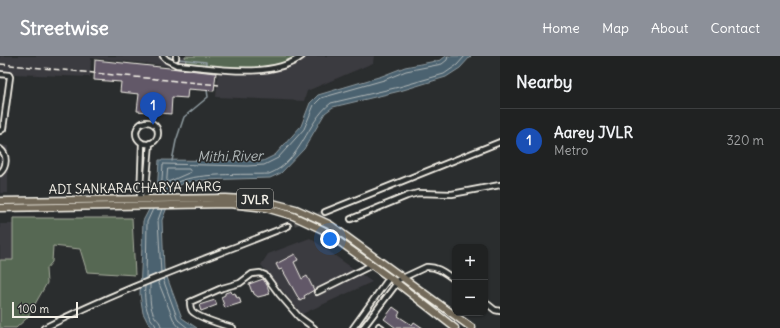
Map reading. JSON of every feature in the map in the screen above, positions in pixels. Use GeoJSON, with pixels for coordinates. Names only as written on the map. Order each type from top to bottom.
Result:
{"type":"FeatureCollection","features":[{"type":"Feature","properties":{"kind":"main road","name":"ADI SANKARACHARYA MARG"},"geometry":{"type":"LineString","coordinates":[[0,201],[226,198],[261,200],[296,209],[329,224],[472,328]]}},
{"type":"Feature","properties":{"kind":"main road","name":"ADI SANKARACHARYA MARG"},"geometry":{"type":"LineString","coordinates":[[0,208],[228,204],[266,208],[293,216],[323,230],[455,328]]}},
{"type":"Feature","properties":{"kind":"street"},"geometry":{"type":"LineString","coordinates":[[163,56],[167,60],[177,65],[249,70],[280,67],[292,63],[302,56]]}},
{"type":"Feature","properties":{"kind":"street"},"geometry":{"type":"LineString","coordinates":[[0,74],[9,75],[10,77],[3,129],[0,131]]}},
{"type":"Feature","properties":{"kind":"street"},"geometry":{"type":"LineString","coordinates":[[142,143],[150,143],[156,139],[158,132],[154,125],[147,122],[140,125],[136,132],[138,139],[142,143],[142,199]]}},
{"type":"Feature","properties":{"kind":"street"},"geometry":{"type":"LineString","coordinates":[[325,212],[500,142]]}},
{"type":"Feature","properties":{"kind":"street"},"geometry":{"type":"LineString","coordinates":[[142,199],[150,143]]}},
{"type":"Feature","properties":{"kind":"street"},"geometry":{"type":"LineString","coordinates":[[0,149],[3,151],[6,161],[3,170],[0,173]]}},
{"type":"Feature","properties":{"kind":"street"},"geometry":{"type":"LineString","coordinates":[[351,219],[418,193],[452,194],[500,185]]}},
{"type":"Feature","properties":{"kind":"street"},"geometry":{"type":"LineString","coordinates":[[44,328],[71,314],[288,226]]}},
{"type":"Feature","properties":{"kind":"street"},"geometry":{"type":"LineString","coordinates":[[317,292],[372,265]]}},
{"type":"Feature","properties":{"kind":"street"},"geometry":{"type":"LineString","coordinates":[[353,328],[393,281],[426,267],[432,266],[452,278]]}},
{"type":"Feature","properties":{"kind":"street"},"geometry":{"type":"LineString","coordinates":[[233,328],[217,324],[192,312],[190,302],[222,288],[240,283],[252,274],[260,273],[265,275],[299,317],[314,328]]}},
{"type":"Feature","properties":{"kind":"street"},"geometry":{"type":"LineString","coordinates":[[363,328],[393,281]]}},
{"type":"Feature","properties":{"kind":"street"},"geometry":{"type":"LineString","coordinates":[[488,304],[495,310],[500,311]]}},
{"type":"Feature","properties":{"kind":"shaded area"},"geometry":{"type":"Polygon","coordinates":[[[0,56],[374,56],[373,63],[307,91],[304,101],[216,97],[218,71],[91,58],[90,77],[12,74],[0,72],[0,56]]]}},
{"type":"Feature","properties":{"kind":"shaded area"},"geometry":{"type":"Polygon","coordinates":[[[0,145],[8,146],[8,193],[0,193],[0,145]]]}},
{"type":"Feature","properties":{"kind":"shaded area"},"geometry":{"type":"Polygon","coordinates":[[[0,224],[13,224],[13,260],[0,260],[0,224]]]}},
{"type":"Feature","properties":{"kind":"shaded area"},"geometry":{"type":"Polygon","coordinates":[[[310,238],[372,282],[302,314],[261,265],[268,254],[310,238]]]}},
{"type":"Feature","properties":{"kind":"green space"},"geometry":{"type":"Polygon","coordinates":[[[185,56],[296,56],[271,66],[242,68],[186,63],[185,56]]]}},
{"type":"Feature","properties":{"kind":"green space"},"geometry":{"type":"Polygon","coordinates":[[[13,218],[132,218],[135,275],[87,272],[80,249],[53,246],[52,262],[46,269],[47,283],[27,318],[16,328],[0,328],[0,260],[13,260],[13,218]]]}},
{"type":"Feature","properties":{"kind":"water"},"geometry":{"type":"Polygon","coordinates":[[[446,56],[471,56],[460,68],[446,77],[400,91],[333,107],[325,113],[304,149],[281,173],[270,178],[201,180],[184,183],[175,188],[162,220],[164,269],[182,318],[197,328],[154,328],[148,323],[143,313],[140,294],[143,221],[157,194],[159,160],[263,161],[275,155],[301,126],[310,103],[318,95],[382,76],[405,67],[441,60],[446,56]]]}},
{"type":"Feature","properties":{"kind":"building"},"geometry":{"type":"Polygon","coordinates":[[[95,60],[216,73],[214,91],[188,89],[187,98],[172,97],[171,114],[137,111],[139,94],[120,92],[121,82],[94,80],[95,60]]]}},
{"type":"Feature","properties":{"kind":"building"},"geometry":{"type":"Polygon","coordinates":[[[295,254],[298,260],[294,262],[302,279],[307,276],[314,290],[304,296],[305,298],[300,301],[282,269],[279,270],[276,264],[295,254]]]}},
{"type":"Feature","properties":{"kind":"building"},"geometry":{"type":"Polygon","coordinates":[[[263,279],[270,294],[258,297],[253,291],[252,292],[249,284],[263,279]]]}},
{"type":"Feature","properties":{"kind":"building"},"geometry":{"type":"Polygon","coordinates":[[[231,291],[232,294],[235,293],[237,298],[239,297],[241,303],[225,308],[221,297],[225,295],[225,293],[231,291]]]}},
{"type":"Feature","properties":{"kind":"building"},"geometry":{"type":"Polygon","coordinates":[[[215,300],[217,305],[201,311],[199,305],[215,300]]]}},
{"type":"Feature","properties":{"kind":"building"},"geometry":{"type":"Polygon","coordinates":[[[393,307],[400,312],[398,316],[412,325],[414,322],[423,328],[396,328],[384,319],[393,307]]]}},
{"type":"Feature","properties":{"kind":"waterway"},"geometry":{"type":"LineString","coordinates":[[170,56],[170,58],[206,62],[206,66]]}},
{"type":"Feature","properties":{"kind":"waterway"},"geometry":{"type":"LineString","coordinates":[[172,161],[176,141],[184,117],[208,97],[207,90]]}},
{"type":"Feature","properties":{"kind":"tunnel"},"geometry":{"type":"LineString","coordinates":[[288,226],[325,212]]}},
{"type":"Feature","properties":{"kind":"railway"},"geometry":{"type":"LineString","coordinates":[[0,64],[219,85]]}},
{"type":"Feature","properties":{"kind":"place","name":"Aarey JVLR"},"geometry":{"type":"Point","coordinates":[153,125]}},
{"type":"Feature","properties":{"kind":"water label","name":"Mithi River"},"geometry":{"type":"Point","coordinates":[230,156]}}]}
